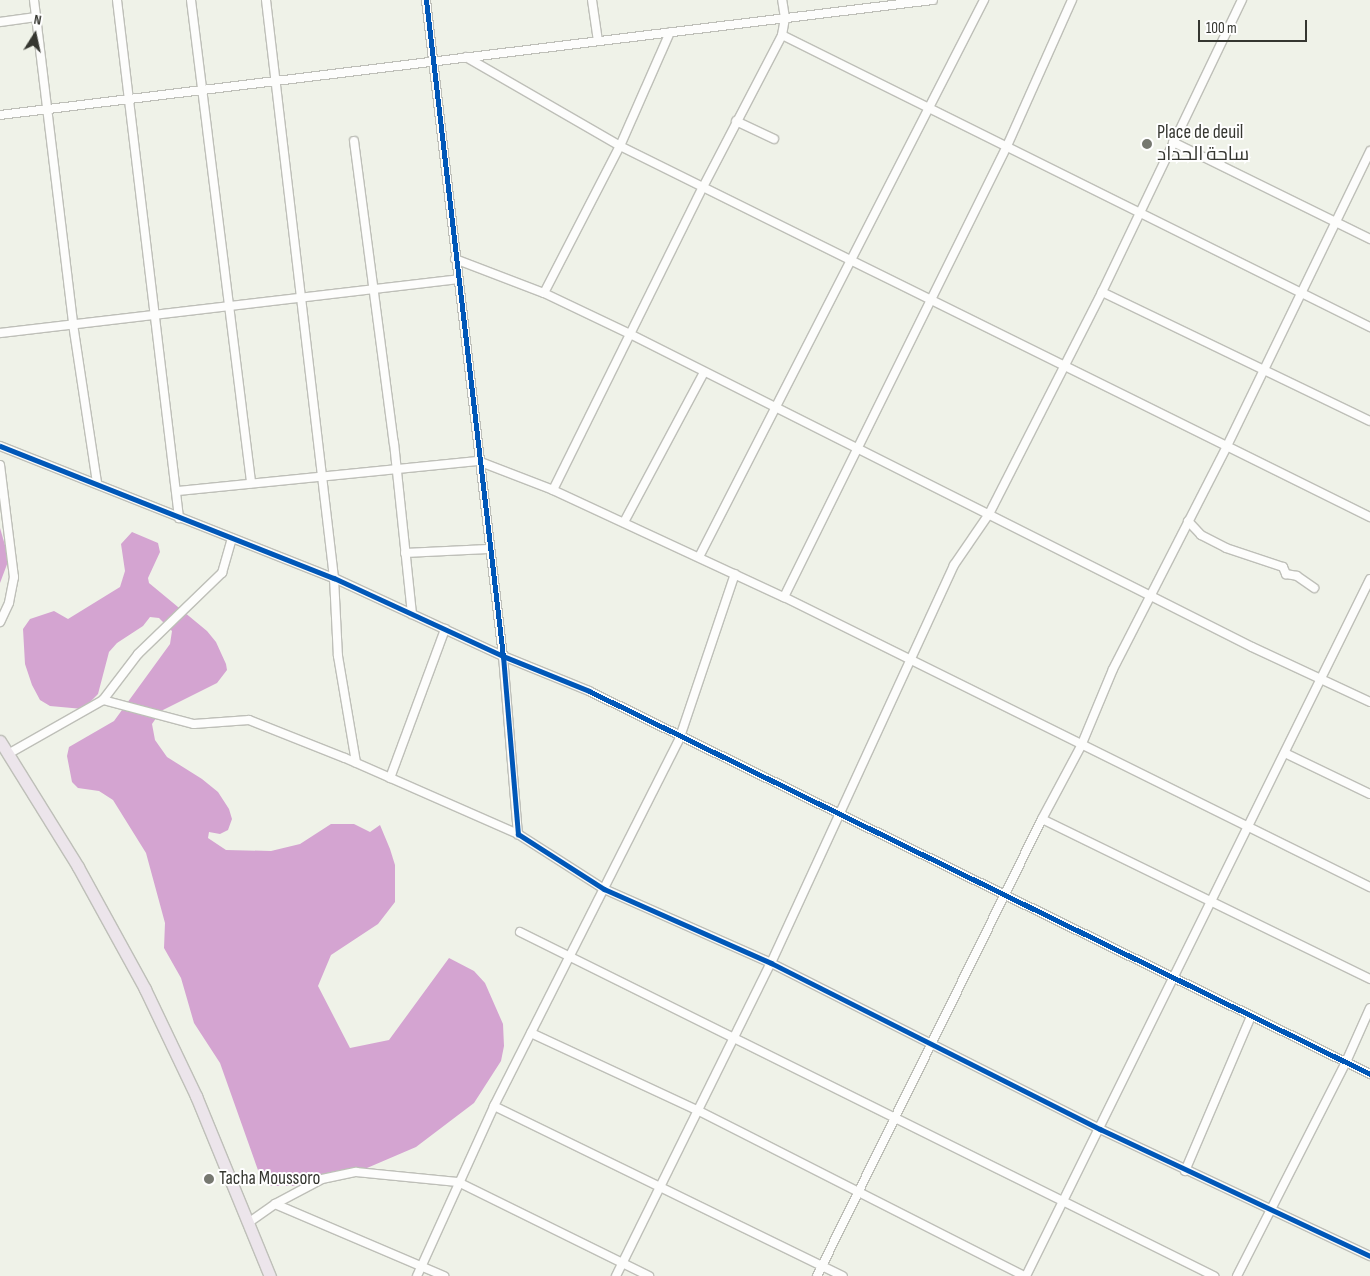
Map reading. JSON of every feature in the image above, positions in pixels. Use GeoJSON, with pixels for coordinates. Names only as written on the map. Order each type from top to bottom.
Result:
{"type":"FeatureCollection","features":[{"type":"Feature","properties":{"kind":"highway"},"geometry":{"type":"LineString","coordinates":[[0,741],[78,867],[145,988],[196,1096],[270,1276]]}},
{"type":"Feature","properties":{"kind":"highway"},"geometry":{"type":"LineString","coordinates":[[259,1253],[263,1276]]}},
{"type":"Feature","properties":{"kind":"street"},"geometry":{"type":"LineString","coordinates":[[34,0],[73,324],[96,483]]}},
{"type":"Feature","properties":{"kind":"street"},"geometry":{"type":"LineString","coordinates":[[117,0],[127,98],[178,491],[179,518]]}},
{"type":"Feature","properties":{"kind":"street"},"geometry":{"type":"LineString","coordinates":[[191,0],[252,483]]}},
{"type":"Feature","properties":{"kind":"street"},"geometry":{"type":"LineString","coordinates":[[266,0],[273,80],[334,578],[338,656],[356,762]]}},
{"type":"Feature","properties":{"kind":"street"},"geometry":{"type":"LineString","coordinates":[[426,0],[488,549],[503,656],[518,834]]}},
{"type":"Feature","properties":{"kind":"street"},"geometry":{"type":"LineString","coordinates":[[592,0],[598,41]]}},
{"type":"Feature","properties":{"kind":"street"},"geometry":{"type":"LineString","coordinates":[[553,490],[736,121],[782,35],[784,18],[782,0]]}},
{"type":"Feature","properties":{"kind":"street"},"geometry":{"type":"LineString","coordinates":[[0,115],[933,0]]}},
{"type":"Feature","properties":{"kind":"street"},"geometry":{"type":"LineString","coordinates":[[699,557],[984,0]]}},
{"type":"Feature","properties":{"kind":"street"},"geometry":{"type":"LineString","coordinates":[[784,597],[856,448],[1007,146],[1072,0]]}},
{"type":"Feature","properties":{"kind":"street"},"geometry":{"type":"LineString","coordinates":[[616,1276],[732,1038],[771,963],[954,565],[989,514],[1064,367],[1242,0]]}},
{"type":"Feature","properties":{"kind":"street"},"geometry":{"type":"LineString","coordinates":[[0,22],[36,17]]}},
{"type":"Feature","properties":{"kind":"street"},"geometry":{"type":"LineString","coordinates":[[544,293],[620,146],[670,32]]}},
{"type":"Feature","properties":{"kind":"street"},"geometry":{"type":"LineString","coordinates":[[782,35],[1370,327]]}},
{"type":"Feature","properties":{"kind":"street"},"geometry":{"type":"LineString","coordinates":[[466,57],[620,146],[850,262],[1370,517]]}},
{"type":"Feature","properties":{"kind":"street"},"geometry":{"type":"LineString","coordinates":[[736,121],[774,140]]}},
{"type":"Feature","properties":{"kind":"street"},"geometry":{"type":"LineString","coordinates":[[354,141],[396,468],[412,614]]}},
{"type":"Feature","properties":{"kind":"street"},"geometry":{"type":"LineString","coordinates":[[1173,142],[1370,239]]}},
{"type":"Feature","properties":{"kind":"street"},"geometry":{"type":"LineString","coordinates":[[817,1276],[897,1119],[1042,819],[1081,746],[1113,669],[1227,446],[1370,151]]}},
{"type":"Feature","properties":{"kind":"street"},"geometry":{"type":"LineString","coordinates":[[455,259],[544,293],[630,334],[1152,594],[1319,680],[1330,682],[1370,702]]}},
{"type":"Feature","properties":{"kind":"street"},"geometry":{"type":"LineString","coordinates":[[0,333],[229,308],[458,279]]}},
{"type":"Feature","properties":{"kind":"street"},"geometry":{"type":"LineString","coordinates":[[1102,292],[1370,420]]}},
{"type":"Feature","properties":{"kind":"street"},"geometry":{"type":"LineString","coordinates":[[624,522],[704,372]]}},
{"type":"Feature","properties":{"kind":"street"},"geometry":{"type":"LineString","coordinates":[[0,446],[334,578],[503,656],[590,691],[680,737],[1007,893],[1370,1074]]}},
{"type":"Feature","properties":{"kind":"street"},"geometry":{"type":"LineString","coordinates":[[178,491],[478,461],[553,490],[784,597],[1081,746],[1370,887]]}},
{"type":"Feature","properties":{"kind":"street"},"geometry":{"type":"LineString","coordinates":[[0,465],[14,577],[9,603],[0,622]]}},
{"type":"Feature","properties":{"kind":"street"},"geometry":{"type":"LineString","coordinates":[[1188,521],[1200,535],[1226,548],[1283,567],[1286,574],[1297,576],[1314,588]]}},
{"type":"Feature","properties":{"kind":"street"},"geometry":{"type":"LineString","coordinates":[[8,754],[103,700],[138,654],[222,573],[232,538]]}},
{"type":"Feature","properties":{"kind":"street"},"geometry":{"type":"LineString","coordinates":[[405,553],[488,549]]}},
{"type":"Feature","properties":{"kind":"street"},"geometry":{"type":"LineString","coordinates":[[417,1276],[494,1106],[680,737],[735,574]]}},
{"type":"Feature","properties":{"kind":"street"},"geometry":{"type":"LineString","coordinates":[[531,1033],[697,1110],[1025,1276],[1064,1203],[1173,975],[1250,827],[1319,680],[1370,578]]}},
{"type":"Feature","properties":{"kind":"street"},"geometry":{"type":"LineString","coordinates":[[390,778],[444,629]]}},
{"type":"Feature","properties":{"kind":"street"},"geometry":{"type":"LineString","coordinates":[[103,700],[194,724],[249,720],[356,762],[518,834],[604,889],[771,963],[933,1043],[1100,1129],[1268,1210],[1370,1256]]}},
{"type":"Feature","properties":{"kind":"street"},"geometry":{"type":"LineString","coordinates":[[1285,753],[1370,794]]}},
{"type":"Feature","properties":{"kind":"street"},"geometry":{"type":"LineString","coordinates":[[1042,819],[1370,979]]}},
{"type":"Feature","properties":{"kind":"street"},"geometry":{"type":"LineString","coordinates":[[520,932],[569,958],[1214,1276]]}},
{"type":"Feature","properties":{"kind":"street"},"geometry":{"type":"LineString","coordinates":[[1237,1276],[1268,1210],[1346,1062],[1370,1008]]}},
{"type":"Feature","properties":{"kind":"street"},"geometry":{"type":"LineString","coordinates":[[1185,1170],[1251,1016]]}},
{"type":"Feature","properties":{"kind":"street"},"geometry":{"type":"LineString","coordinates":[[494,1106],[843,1276]]}},
{"type":"Feature","properties":{"kind":"street"},"geometry":{"type":"LineString","coordinates":[[248,1223],[275,1204],[322,1179],[356,1172],[458,1182],[649,1276]]}},
{"type":"Feature","properties":{"kind":"street"},"geometry":{"type":"LineString","coordinates":[[275,1204],[444,1276]]}},
{"type":"Feature","properties":{"kind":"shaded area"},"geometry":{"type":"Polygon","coordinates":[[[0,528],[9,559],[0,583],[0,528]]]}},
{"type":"Feature","properties":{"kind":"shaded area"},"geometry":{"type":"Polygon","coordinates":[[[132,532],[158,543],[160,552],[148,578],[149,583],[207,631],[216,642],[226,664],[227,670],[217,683],[161,711],[152,724],[155,740],[167,757],[202,779],[218,792],[229,809],[232,819],[228,830],[220,834],[209,832],[208,838],[226,850],[271,851],[300,844],[331,824],[354,824],[370,832],[380,825],[395,865],[395,902],[378,924],[331,955],[318,986],[350,1048],[389,1040],[449,958],[474,971],[485,983],[503,1024],[504,1046],[501,1061],[474,1103],[416,1147],[367,1168],[298,1186],[271,1186],[259,1173],[220,1063],[194,1023],[181,978],[164,948],[165,923],[146,853],[113,800],[99,791],[78,788],[72,782],[67,756],[69,747],[114,721],[170,644],[172,631],[159,618],[150,617],[143,626],[117,643],[109,652],[98,694],[83,709],[50,706],[40,700],[32,685],[25,664],[23,629],[30,619],[54,611],[68,619],[120,587],[125,571],[121,544],[132,532]]]}},
{"type":"Feature","properties":{"kind":"cycle path"},"geometry":{"type":"LineString","coordinates":[[426,0],[503,656],[518,834],[604,889],[771,963],[1100,1129],[1370,1256]]}},
{"type":"Feature","properties":{"kind":"cycle path"},"geometry":{"type":"LineString","coordinates":[[0,446],[334,578],[503,656],[589,691],[1370,1074]]}},
{"type":"Feature","properties":{"kind":"place","name":"Place de deuil ساحة الحداد"},"geometry":{"type":"Point","coordinates":[1147,144]}},
{"type":"Feature","properties":{"kind":"place","name":"Tacha Moussoro"},"geometry":{"type":"Point","coordinates":[209,1179]}}]}
